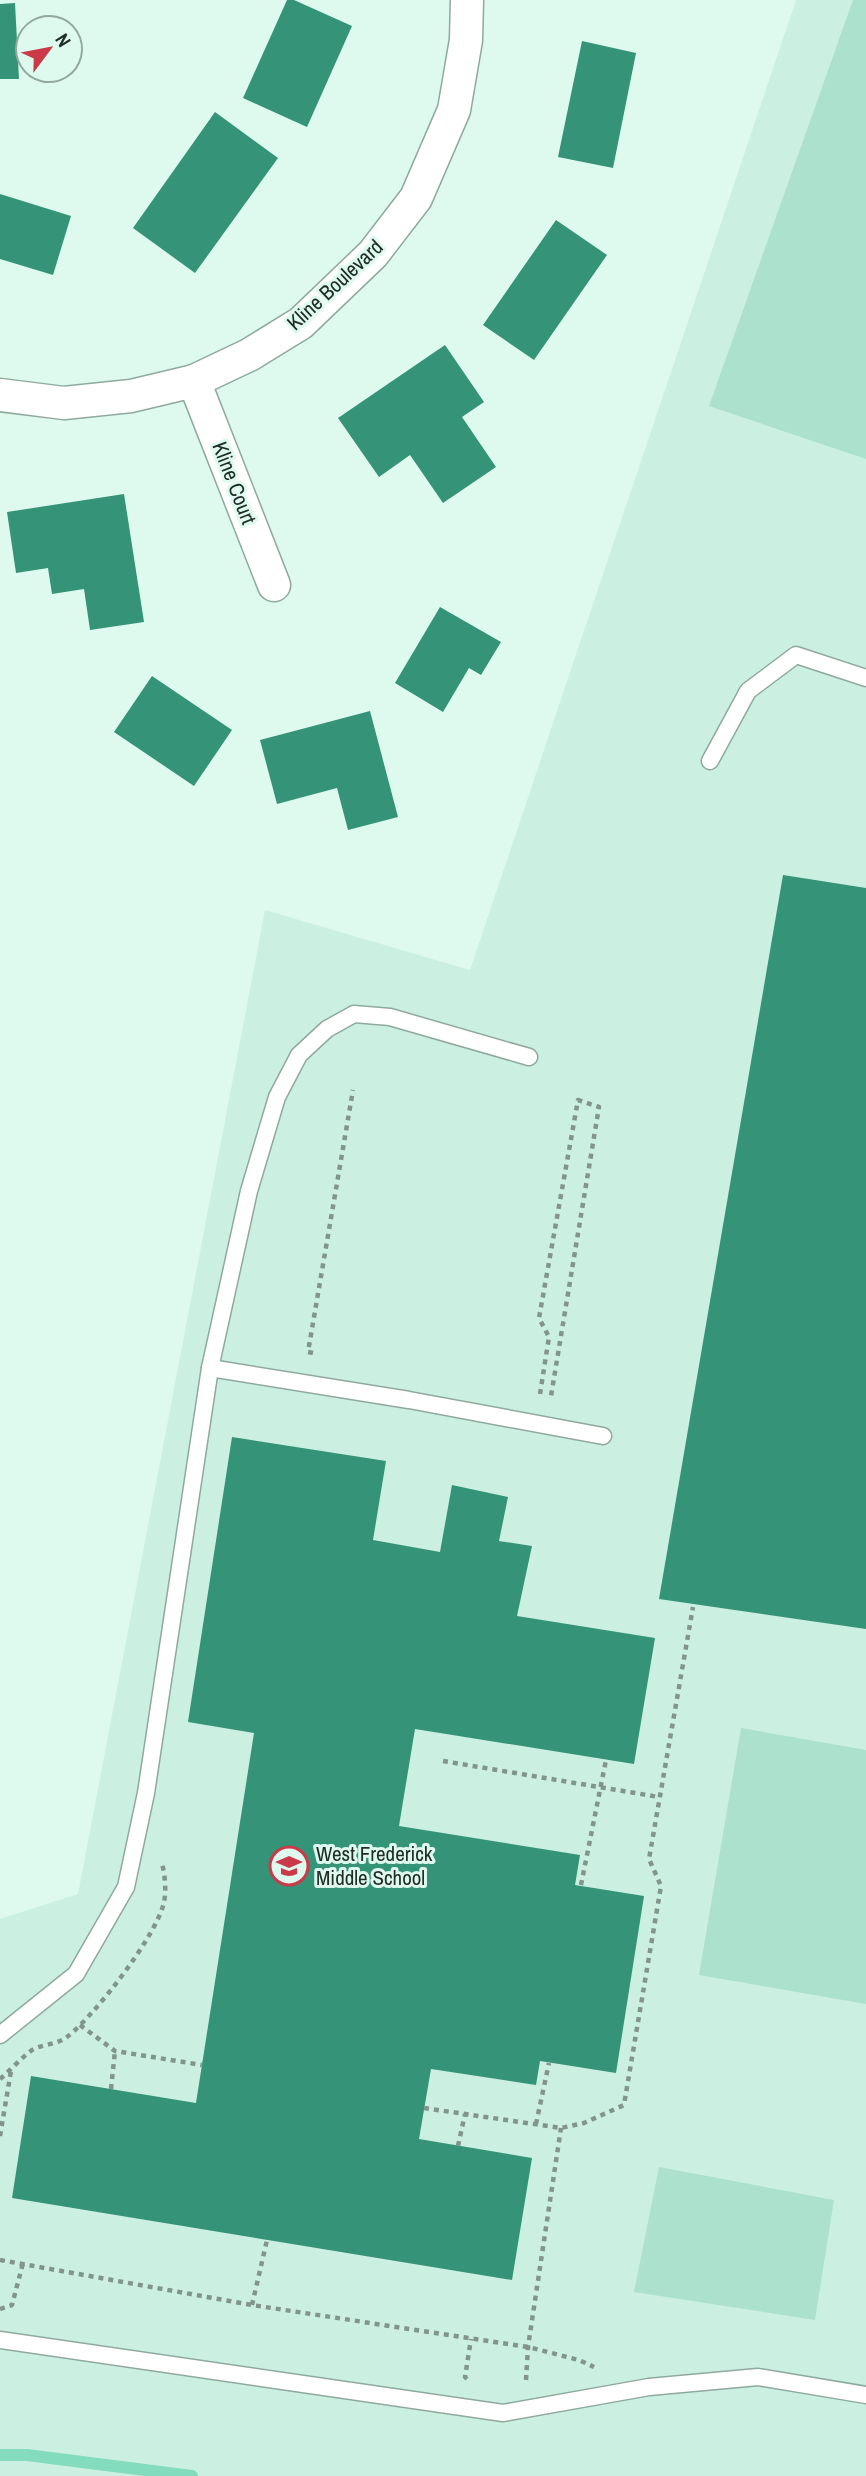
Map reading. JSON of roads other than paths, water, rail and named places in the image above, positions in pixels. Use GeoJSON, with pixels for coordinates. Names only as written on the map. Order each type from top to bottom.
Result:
{"type":"FeatureCollection","features":[{"type":"Feature","properties":{"kind":"street","name":"Kline Boulevard"},"geometry":{"type":"LineString","coordinates":[[0,395],[64,403],[131,396],[194,381],[249,355],[301,323],[373,254],[416,198],[454,110],[466,40],[467,0]]}},
{"type":"Feature","properties":{"kind":"street","name":"Kline Court"},"geometry":{"type":"LineString","coordinates":[[194,381],[274,585]]}},
{"type":"Feature","properties":{"kind":"lane"},"geometry":{"type":"LineString","coordinates":[[710,761],[748,691],[796,655],[866,678]]}},
{"type":"Feature","properties":{"kind":"lane"},"geometry":{"type":"LineString","coordinates":[[0,2035],[76,1974],[126,1887],[146,1793],[210,1368],[249,1191],[277,1097],[299,1055],[327,1029],[354,1014],[390,1017],[529,1057]]}},
{"type":"Feature","properties":{"kind":"lane"},"geometry":{"type":"LineString","coordinates":[[210,1368],[409,1400],[603,1436]]}},
{"type":"Feature","properties":{"kind":"lane"},"geometry":{"type":"LineString","coordinates":[[0,2340],[503,2413],[649,2387],[758,2377],[866,2395]]}},
{"type":"Feature","properties":{"kind":"waterway"},"geometry":{"type":"LineString","coordinates":[[0,2455],[27,2455],[192,2476]]}},
{"type":"Feature","properties":{"kind":"place","name":"West Frederick Middle School"},"geometry":{"type":"Point","coordinates":[289,1866]}}]}
